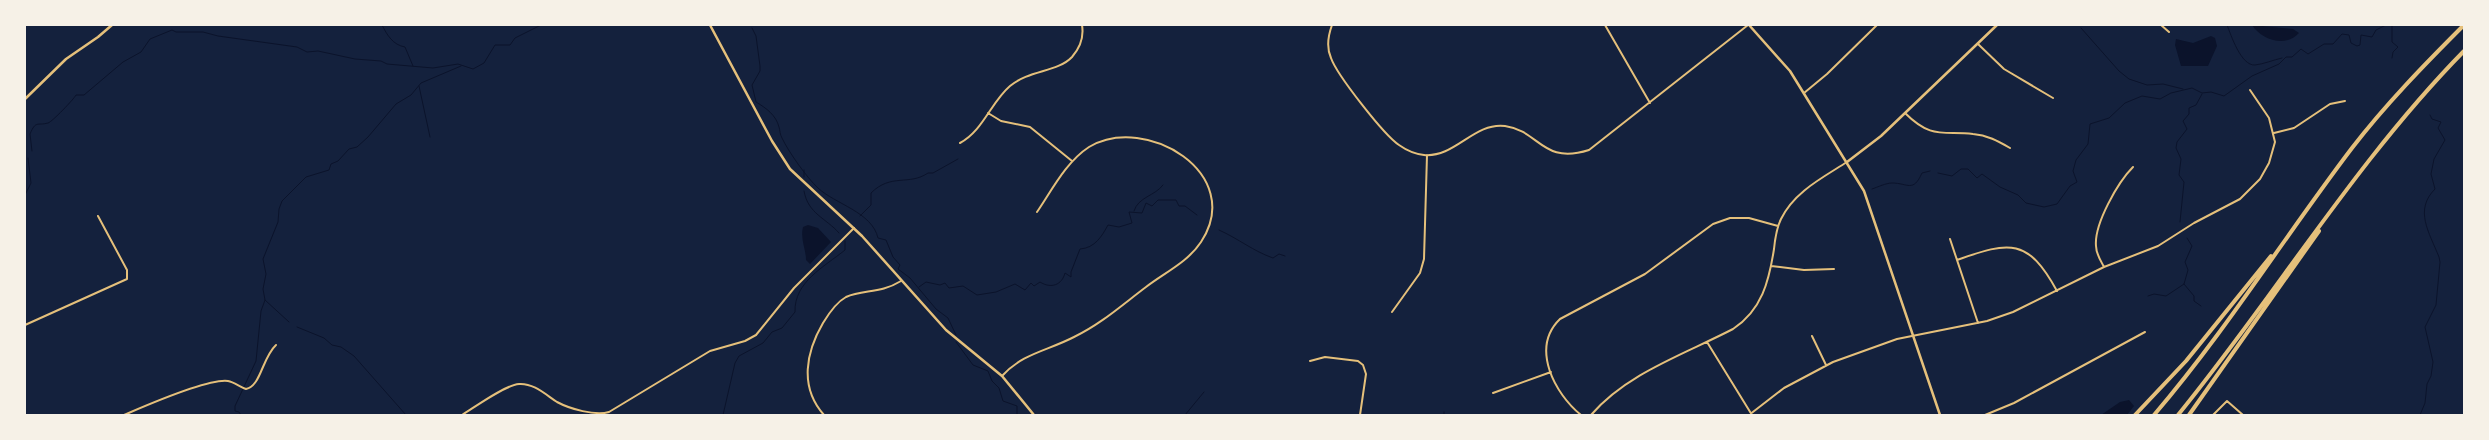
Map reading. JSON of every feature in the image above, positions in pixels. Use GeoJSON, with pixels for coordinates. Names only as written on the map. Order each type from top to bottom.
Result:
{"type":"FeatureCollection","features":[{"type":"Feature","properties":{"kind":"highway"},"geometry":{"type":"LineString","coordinates":[[2154,415],[2296,228],[2358,141],[2417,73],[2464,25]]}},
{"type":"Feature","properties":{"kind":"highway"},"geometry":{"type":"LineString","coordinates":[[2178,415],[2385,139],[2464,51]]}},
{"type":"Feature","properties":{"kind":"highway"},"geometry":{"type":"LineString","coordinates":[[2189,415],[2319,231],[2323,222]]}},
{"type":"Feature","properties":{"kind":"highway"},"geometry":{"type":"LineString","coordinates":[[2135,415],[2186,361],[2296,228]]}},
{"type":"Feature","properties":{"kind":"street"},"geometry":{"type":"LineString","coordinates":[[25,99],[66,59],[98,38],[112,25]]}},
{"type":"Feature","properties":{"kind":"street"},"geometry":{"type":"LineString","coordinates":[[710,25],[784,160],[798,177],[854,228],[946,330],[1002,376],[1034,415]]}},
{"type":"Feature","properties":{"kind":"street"},"geometry":{"type":"LineString","coordinates":[[960,143],[973,133],[1006,90],[1018,80],[1033,73],[1060,66],[1070,59],[1080,46],[1082,25]]}},
{"type":"Feature","properties":{"kind":"street"},"geometry":{"type":"LineString","coordinates":[[1332,25],[1328,48],[1331,60],[1338,71],[1392,139],[1406,149],[1427,155],[1448,150],[1482,130],[1499,126],[1516,130],[1554,152],[1579,153],[1594,147],[1749,25],[1780,58],[1804,93],[1864,191],[1940,415]]}},
{"type":"Feature","properties":{"kind":"street"},"geometry":{"type":"LineString","coordinates":[[1605,25],[1650,103]]}},
{"type":"Feature","properties":{"kind":"street"},"geometry":{"type":"LineString","coordinates":[[1804,93],[1827,74],[1878,25]]}},
{"type":"Feature","properties":{"kind":"street"},"geometry":{"type":"LineString","coordinates":[[1591,415],[1603,402],[1626,384],[1739,324],[1752,312],[1765,290],[1778,226],[1788,206],[1798,196],[1867,149],[1997,25]]}},
{"type":"Feature","properties":{"kind":"street"},"geometry":{"type":"LineString","coordinates":[[2161,25],[2169,32]]}},
{"type":"Feature","properties":{"kind":"street"},"geometry":{"type":"LineString","coordinates":[[1978,44],[2004,69],[2053,98]]}},
{"type":"Feature","properties":{"kind":"street"},"geometry":{"type":"LineString","coordinates":[[1707,342],[1751,414],[1784,388],[1826,365],[1913,334],[1978,323],[2013,312],[2104,268],[2158,246],[2187,227],[2246,195],[2269,163],[2275,142],[2274,133],[2270,118],[2250,90]]}},
{"type":"Feature","properties":{"kind":"street"},"geometry":{"type":"LineString","coordinates":[[2274,133],[2294,128],[2330,104],[2345,101]]}},
{"type":"Feature","properties":{"kind":"street"},"geometry":{"type":"LineString","coordinates":[[988,113],[1001,121],[1030,127],[1072,161]]}},
{"type":"Feature","properties":{"kind":"street"},"geometry":{"type":"LineString","coordinates":[[1906,113],[1920,126],[1935,132],[1983,136],[2010,148]]}},
{"type":"Feature","properties":{"kind":"street"},"geometry":{"type":"LineString","coordinates":[[1002,376],[1020,359],[1076,336],[1109,316],[1191,255],[1202,242],[1209,226],[1211,200],[1203,176],[1188,159],[1171,149],[1135,138],[1114,138],[1097,143],[1072,161],[1037,212]]}},
{"type":"Feature","properties":{"kind":"street"},"geometry":{"type":"LineString","coordinates":[[1392,312],[1420,272],[1424,259],[1427,155]]}},
{"type":"Feature","properties":{"kind":"street"},"geometry":{"type":"LineString","coordinates":[[2104,268],[2096,250],[2097,233],[2115,190],[2133,167]]}},
{"type":"Feature","properties":{"kind":"street"},"geometry":{"type":"LineString","coordinates":[[25,325],[127,280],[127,270],[98,216]]}},
{"type":"Feature","properties":{"kind":"street"},"geometry":{"type":"LineString","coordinates":[[1582,415],[1566,400],[1551,372],[1546,354],[1547,340],[1553,326],[1564,315],[1640,277],[1713,224],[1730,218],[1749,218],[1778,226]]}},
{"type":"Feature","properties":{"kind":"street"},"geometry":{"type":"LineString","coordinates":[[462,415],[506,389],[521,384],[535,388],[566,406],[600,413],[613,410],[710,351],[745,341],[756,335],[794,288],[854,228]]}},
{"type":"Feature","properties":{"kind":"street"},"geometry":{"type":"LineString","coordinates":[[1950,239],[1978,323]]}},
{"type":"Feature","properties":{"kind":"street"},"geometry":{"type":"LineString","coordinates":[[1957,260],[1998,247],[2018,249],[2030,254],[2042,265],[2057,291]]}},
{"type":"Feature","properties":{"kind":"street"},"geometry":{"type":"LineString","coordinates":[[1771,266],[1804,270],[1834,269]]}},
{"type":"Feature","properties":{"kind":"street"},"geometry":{"type":"LineString","coordinates":[[824,415],[813,399],[807,373],[809,353],[818,332],[834,308],[846,298],[885,289],[901,281]]}},
{"type":"Feature","properties":{"kind":"street"},"geometry":{"type":"LineString","coordinates":[[1985,415],[2014,403],[2145,332]]}},
{"type":"Feature","properties":{"kind":"street"},"geometry":{"type":"LineString","coordinates":[[1812,336],[1826,365]]}},
{"type":"Feature","properties":{"kind":"street"},"geometry":{"type":"LineString","coordinates":[[124,415],[162,399],[211,383],[229,381],[246,389],[256,382],[265,357],[276,345]]}},
{"type":"Feature","properties":{"kind":"street"},"geometry":{"type":"LineString","coordinates":[[1310,361],[1324,358],[1358,362],[1363,365],[1366,374],[1360,415]]}},
{"type":"Feature","properties":{"kind":"street"},"geometry":{"type":"LineString","coordinates":[[1493,393],[1551,372]]}},
{"type":"Feature","properties":{"kind":"street"},"geometry":{"type":"LineString","coordinates":[[2213,415],[2227,401],[2243,415]]}},
{"type":"Feature","properties":{"kind":"water"},"geometry":{"type":"Polygon","coordinates":[[[2252,25],[2293,29],[2299,33],[2287,40],[2274,40],[2262,35],[2252,25]]]}},
{"type":"Feature","properties":{"kind":"water"},"geometry":{"type":"Polygon","coordinates":[[[2211,36],[2215,38],[2217,46],[2208,66],[2181,66],[2175,45],[2176,39],[2193,43],[2211,36]]]}},
{"type":"Feature","properties":{"kind":"water"},"geometry":{"type":"Polygon","coordinates":[[[808,225],[818,228],[831,242],[810,264],[806,260],[802,236],[803,227],[808,225]]]}},
{"type":"Feature","properties":{"kind":"water"},"geometry":{"type":"Polygon","coordinates":[[[2129,400],[2134,406],[2127,415],[2101,415],[2120,402],[2129,400]]]}},
{"type":"Feature","properties":{"kind":"waterway"},"geometry":{"type":"LineString","coordinates":[[382,25],[394,42],[405,47],[413,66]]}},
{"type":"Feature","properties":{"kind":"waterway"},"geometry":{"type":"LineString","coordinates":[[32,151],[30,134],[35,125],[50,122],[76,95],[84,95],[123,62],[141,52],[150,39],[172,30],[176,32],[203,32],[218,36],[297,47],[307,52],[318,51],[355,59],[381,61],[387,64],[433,68],[458,64],[473,69],[484,63],[495,45],[510,45],[515,38],[541,25]]}},
{"type":"Feature","properties":{"kind":"waterway"},"geometry":{"type":"LineString","coordinates":[[2227,25],[2237,49],[2245,61],[2255,65],[2282,58]]}},
{"type":"Feature","properties":{"kind":"waterway"},"geometry":{"type":"LineString","coordinates":[[1938,173],[1952,176],[1961,169],[1968,169],[1977,178],[1982,174],[2000,187],[2018,195],[2026,203],[2044,207],[2057,204],[2070,186],[2077,182],[2073,171],[2076,160],[2088,144],[2090,124],[2109,118],[2125,103],[2142,96],[2160,99],[2171,93],[2192,88],[2202,93],[2211,92],[2224,96],[2252,76],[2279,64],[2286,57],[2292,57],[2301,49],[2308,54],[2324,44],[2333,44],[2342,34],[2349,35],[2351,43],[2357,46],[2360,45],[2361,35],[2372,37],[2376,30],[2386,25]]}},
{"type":"Feature","properties":{"kind":"waterway"},"geometry":{"type":"LineString","coordinates":[[2392,25],[2392,42],[2398,47],[2393,52],[2392,58]]}},
{"type":"Feature","properties":{"kind":"waterway"},"geometry":{"type":"LineString","coordinates":[[752,28],[756,36],[760,66],[760,71],[752,85],[756,102],[767,109],[776,119],[785,143],[809,178],[825,194],[861,215],[874,229],[878,238],[886,240],[893,257],[900,265],[898,269],[910,278],[936,309],[948,318],[956,335]]}},
{"type":"Feature","properties":{"kind":"waterway"},"geometry":{"type":"LineString","coordinates":[[2081,28],[2119,71],[2129,79],[2147,85],[2163,84],[2183,89]]}},
{"type":"Feature","properties":{"kind":"waterway"},"geometry":{"type":"LineString","coordinates":[[241,415],[235,411],[235,406],[256,361],[261,311],[265,300],[263,289],[266,274],[263,259],[278,222],[282,201],[306,177],[329,170],[331,164],[338,161],[349,149],[357,147],[396,104],[411,95],[421,83],[461,66]]}},
{"type":"Feature","properties":{"kind":"waterway"},"geometry":{"type":"LineString","coordinates":[[419,86],[430,137]]}},
{"type":"Feature","properties":{"kind":"waterway"},"geometry":{"type":"LineString","coordinates":[[2180,222],[2184,182],[2179,175],[2181,159],[2176,148],[2177,142],[2187,129],[2183,121],[2189,114],[2189,108],[2196,105],[2202,94]]}},
{"type":"Feature","properties":{"kind":"waterway"},"geometry":{"type":"LineString","coordinates":[[2420,415],[2425,403],[2427,384],[2431,376],[2433,362],[2425,327],[2436,305],[2440,262],[2425,222],[2424,213],[2425,205],[2435,189],[2431,174],[2434,159],[2445,140],[2438,128],[2441,122],[2432,119],[2430,115]]}},
{"type":"Feature","properties":{"kind":"waterway"},"geometry":{"type":"LineString","coordinates":[[25,195],[31,183],[28,158]]}},
{"type":"Feature","properties":{"kind":"waterway"},"geometry":{"type":"LineString","coordinates":[[860,216],[871,205],[871,193],[878,187],[893,181],[914,179],[928,173],[933,173],[958,159]]}},
{"type":"Feature","properties":{"kind":"waterway"},"geometry":{"type":"LineString","coordinates":[[804,170],[804,177]]}},
{"type":"Feature","properties":{"kind":"waterway"},"geometry":{"type":"LineString","coordinates":[[1872,189],[1890,183],[1910,186],[1916,183],[1922,173],[1930,171]]}},
{"type":"Feature","properties":{"kind":"waterway"},"geometry":{"type":"LineString","coordinates":[[1134,211],[1139,203],[1163,185]]}},
{"type":"Feature","properties":{"kind":"waterway"},"geometry":{"type":"LineString","coordinates":[[804,191],[806,199],[813,210],[839,233]]}},
{"type":"Feature","properties":{"kind":"waterway"},"geometry":{"type":"LineString","coordinates":[[919,287],[926,282],[940,285],[945,283],[949,288],[963,286],[977,295],[996,292],[1015,284],[1025,290],[1031,283],[1034,286],[1040,282],[1056,285],[1064,277],[1065,273],[1071,277],[1071,272],[1080,249],[1094,244],[1108,225],[1119,227],[1132,223],[1129,212],[1142,213],[1146,203],[1152,206],[1158,200],[1176,200],[1179,206],[1185,206],[1197,215]]}},
{"type":"Feature","properties":{"kind":"waterway"},"geometry":{"type":"LineString","coordinates":[[1219,230],[1273,258],[1279,254],[1285,256]]}},
{"type":"Feature","properties":{"kind":"waterway"},"geometry":{"type":"LineString","coordinates":[[2148,296],[2154,294],[2166,296],[2184,284],[2188,270],[2185,262],[2192,246],[2187,238]]}},
{"type":"Feature","properties":{"kind":"waterway"},"geometry":{"type":"LineString","coordinates":[[723,415],[735,363],[739,356],[763,343],[772,332],[782,328],[795,312],[799,292],[812,276],[845,250],[845,241]]}},
{"type":"Feature","properties":{"kind":"waterway"},"geometry":{"type":"LineString","coordinates":[[2184,284],[2194,296],[2194,301],[2201,306]]}},
{"type":"Feature","properties":{"kind":"waterway"},"geometry":{"type":"LineString","coordinates":[[265,300],[289,322]]}},
{"type":"Feature","properties":{"kind":"waterway"},"geometry":{"type":"LineString","coordinates":[[297,327],[324,338],[332,345],[341,347],[354,356],[406,415]]}},
{"type":"Feature","properties":{"kind":"waterway"},"geometry":{"type":"LineString","coordinates":[[956,342],[973,365],[988,371],[992,381],[999,388],[1003,401],[1017,406],[1017,415]]}},
{"type":"Feature","properties":{"kind":"waterway"},"geometry":{"type":"LineString","coordinates":[[1185,415],[1204,392]]}}]}
